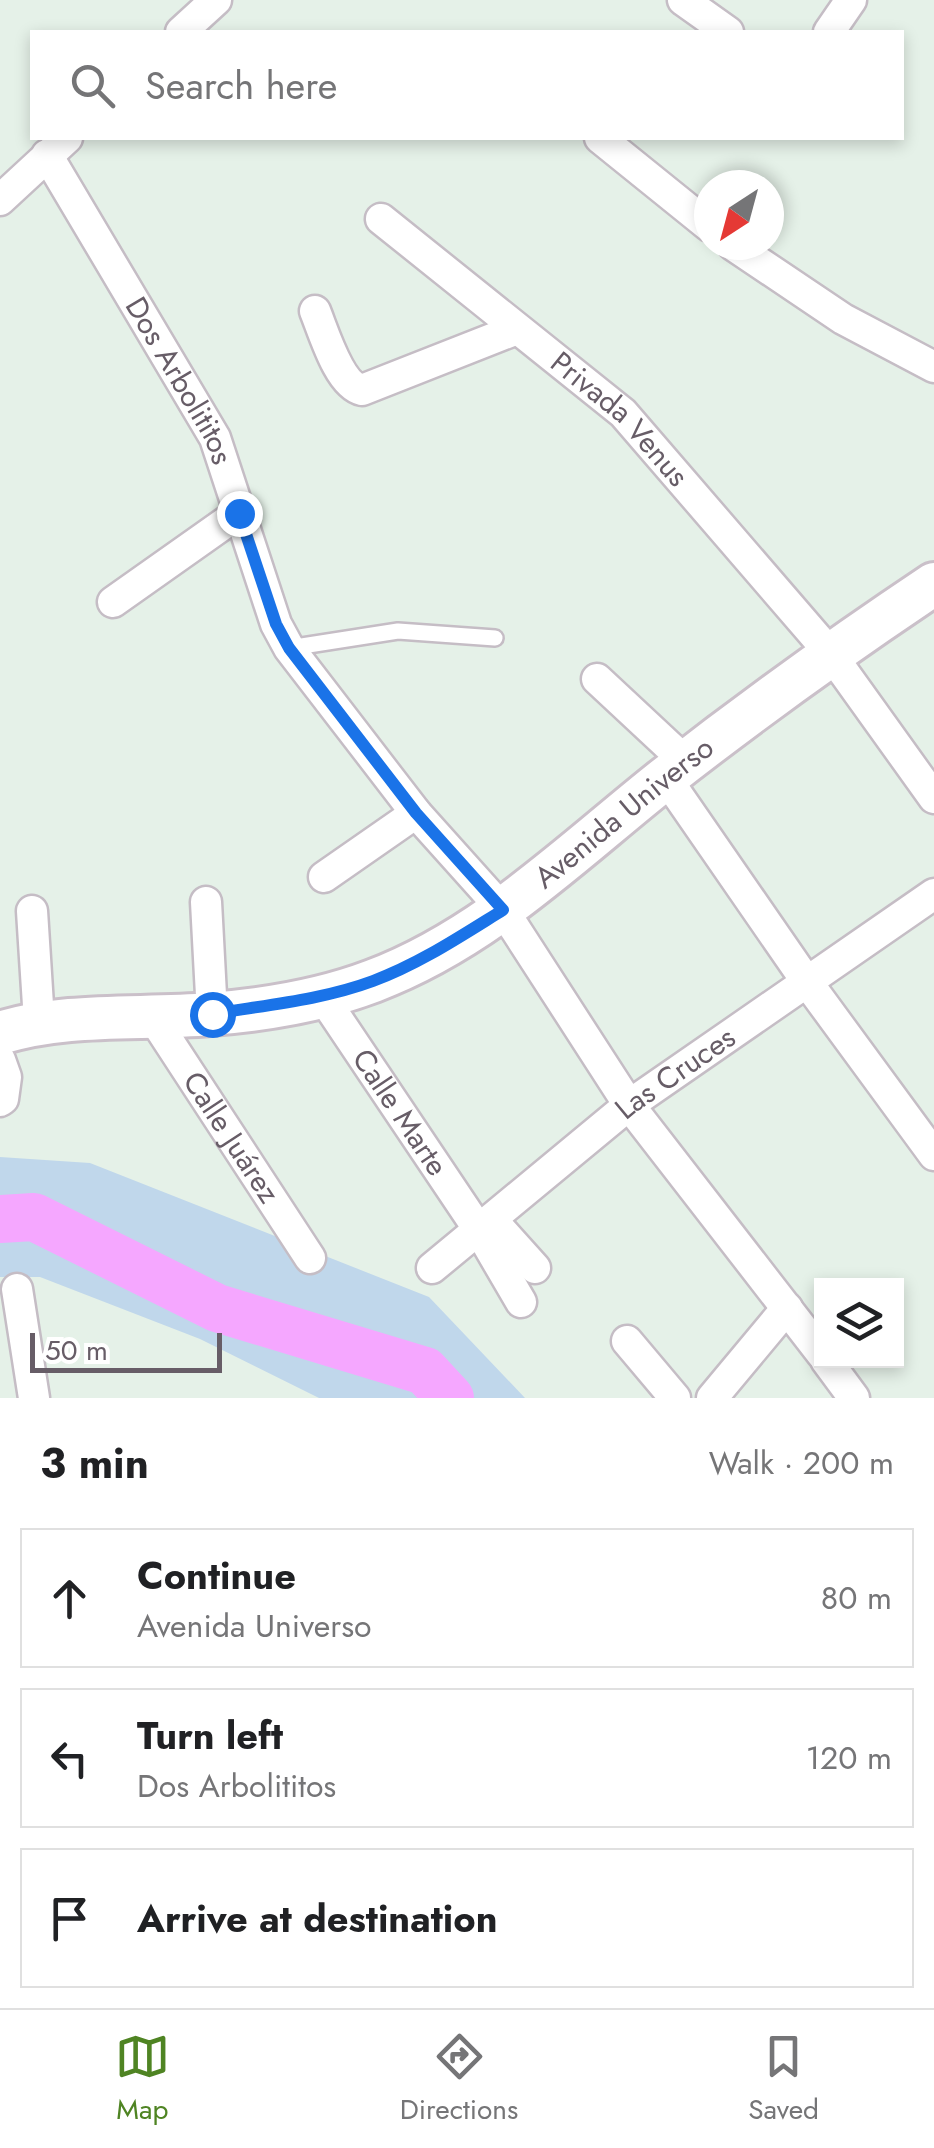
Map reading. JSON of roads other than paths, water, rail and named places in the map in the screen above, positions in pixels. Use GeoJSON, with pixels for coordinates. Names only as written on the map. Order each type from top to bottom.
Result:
{"type":"FeatureCollection","features":[{"type":"Feature","properties":{"kind":"street"},"geometry":{"type":"LineString","coordinates":[[183,30],[216,0]]}},
{"type":"Feature","properties":{"kind":"street"},"geometry":{"type":"LineString","coordinates":[[683,0],[725,30]]}},
{"type":"Feature","properties":{"kind":"street"},"geometry":{"type":"LineString","coordinates":[[830,30],[852,0]]}},
{"type":"Feature","properties":{"kind":"street"},"geometry":{"type":"LineString","coordinates":[[602,140],[694,214]]}},
{"type":"Feature","properties":{"kind":"street"},"geometry":{"type":"LineString","coordinates":[[0,200],[57,146]]}},
{"type":"Feature","properties":{"kind":"street","name":"Dos Arbolititos"},"geometry":{"type":"LineString","coordinates":[[57,146],[214,438],[276,624],[289,648],[416,813],[503,910],[629,1105],[814,1343]]}},
{"type":"Feature","properties":{"kind":"street","name":"Privada Venus"},"geometry":{"type":"LineString","coordinates":[[381,219],[623,413],[830,653],[934,798]]}},
{"type":"Feature","properties":{"kind":"street"},"geometry":{"type":"LineString","coordinates":[[755,260],[843,319],[934,367]]}},
{"type":"Feature","properties":{"kind":"street"},"geometry":{"type":"LineString","coordinates":[[315,311],[344,378],[354,389],[362,390],[517,329]]}},
{"type":"Feature","properties":{"kind":"street"},"geometry":{"type":"LineString","coordinates":[[113,602],[239,513]]}},
{"type":"Feature","properties":{"kind":"street","name":"Avenida Universo"},"geometry":{"type":"LineString","coordinates":[[20,1027],[212,1014],[322,996],[372,982],[418,962],[503,910],[676,770],[830,653],[934,584]]}},
{"type":"Feature","properties":{"kind":"street"},"geometry":{"type":"LineString","coordinates":[[596,679],[676,770],[807,982],[934,1156]]}},
{"type":"Feature","properties":{"kind":"street"},"geometry":{"type":"LineString","coordinates":[[324,877],[416,813]]}},
{"type":"Feature","properties":{"kind":"street","name":"Las Cruces"},"geometry":{"type":"LineString","coordinates":[[432,1268],[629,1105],[934,894]]}},
{"type":"Feature","properties":{"kind":"street"},"geometry":{"type":"LineString","coordinates":[[206,902],[212,1014]]}},
{"type":"Feature","properties":{"kind":"street"},"geometry":{"type":"LineString","coordinates":[[20,1027],[32,911]]}},
{"type":"Feature","properties":{"kind":"street","name":"Calle Marte"},"geometry":{"type":"LineString","coordinates":[[322,996],[485,1225]]}},
{"type":"Feature","properties":{"kind":"street","name":"Calle Juárez"},"geometry":{"type":"LineString","coordinates":[[152,1016],[310,1258]]}},
{"type":"Feature","properties":{"kind":"street"},"geometry":{"type":"LineString","coordinates":[[0,1060],[6,1077],[2,1100]]}},
{"type":"Feature","properties":{"kind":"street"},"geometry":{"type":"LineString","coordinates":[[485,1225],[534,1268]]}},
{"type":"Feature","properties":{"kind":"street"},"geometry":{"type":"LineString","coordinates":[[485,1225],[521,1302]]}},
{"type":"Feature","properties":{"kind":"street"},"geometry":{"type":"LineString","coordinates":[[16,1289],[34,1398]]}},
{"type":"Feature","properties":{"kind":"street"},"geometry":{"type":"LineString","coordinates":[[712,1398],[787,1308]]}},
{"type":"Feature","properties":{"kind":"street"},"geometry":{"type":"LineString","coordinates":[[627,1341],[676,1398]]}},
{"type":"Feature","properties":{"kind":"street"},"geometry":{"type":"LineString","coordinates":[[832,1368],[854,1398]]}},
{"type":"Feature","properties":{"kind":"lane"},"geometry":{"type":"LineString","coordinates":[[289,648],[398,631],[495,638]]}},
{"type":"Feature","properties":{"kind":"waterway"},"geometry":{"type":"LineString","coordinates":[[0,1219],[34,1217],[217,1308],[425,1371],[450,1398]]}}]}
